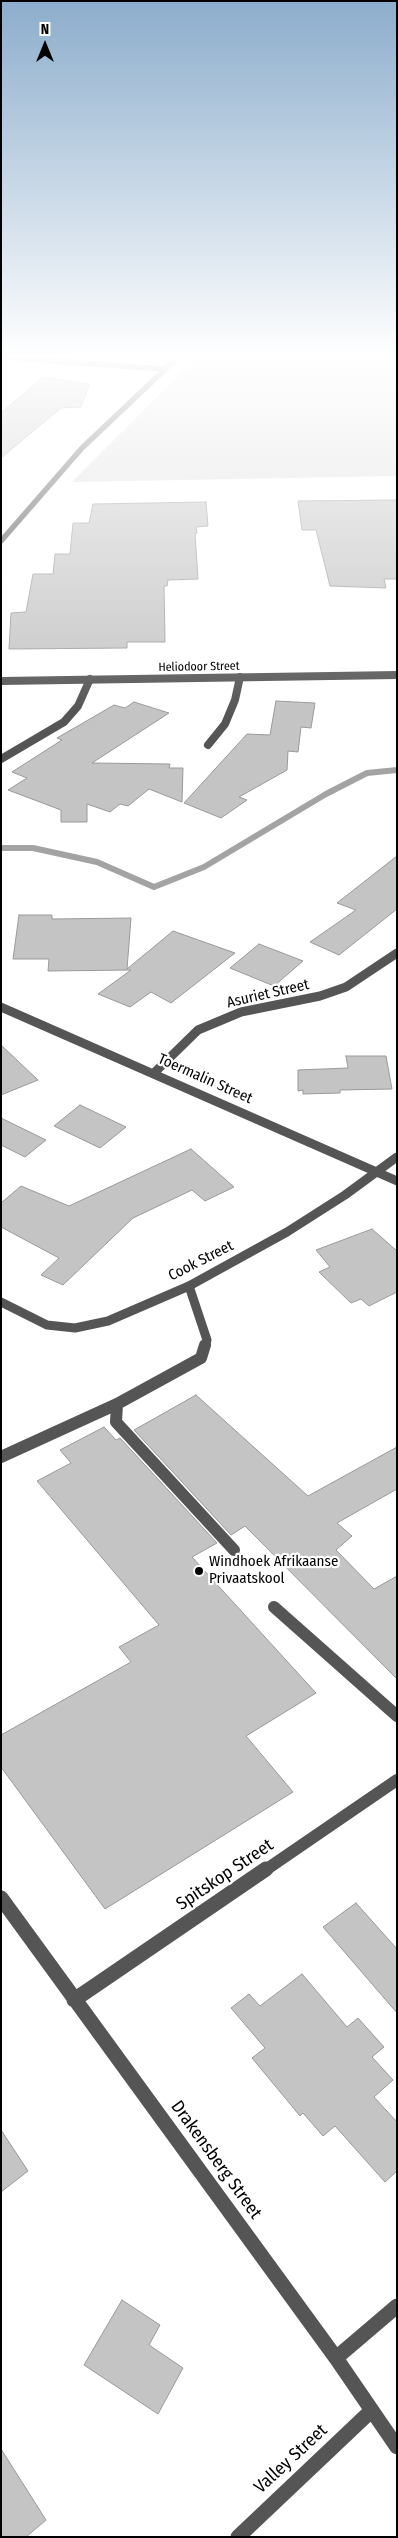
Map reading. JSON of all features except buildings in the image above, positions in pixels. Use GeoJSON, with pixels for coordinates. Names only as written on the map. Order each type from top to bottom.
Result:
{"type":"FeatureCollection","features":[{"type":"Feature","properties":{"kind":"street"},"geometry":{"type":"LineString","coordinates":[[1,541],[57,476]]}},
{"type":"Feature","properties":{"kind":"street","name":"Heliodoor Street"},"geometry":{"type":"LineString","coordinates":[[1,680],[397,675]]}},
{"type":"Feature","properties":{"kind":"street"},"geometry":{"type":"LineString","coordinates":[[208,744],[226,724],[235,700],[240,677]]}},
{"type":"Feature","properties":{"kind":"street"},"geometry":{"type":"LineString","coordinates":[[1,759],[64,722],[78,706],[90,679]]}},
{"type":"Feature","properties":{"kind":"street","name":"Asuriet Street"},"geometry":{"type":"LineString","coordinates":[[154,1073],[198,1030],[240,1012],[320,996],[346,987],[397,954]]}},
{"type":"Feature","properties":{"kind":"street","name":"Toermalin Street"},"geometry":{"type":"LineString","coordinates":[[1,1007],[397,1181]]}},
{"type":"Feature","properties":{"kind":"street","name":"Cook Street"},"geometry":{"type":"LineString","coordinates":[[1,1302],[47,1324],[74,1328],[108,1321],[188,1286],[287,1232],[378,1172],[397,1157]]}},
{"type":"Feature","properties":{"kind":"street"},"geometry":{"type":"LineString","coordinates":[[1,1457],[117,1404],[201,1358],[207,1340],[188,1286]]}},
{"type":"Feature","properties":{"kind":"street"},"geometry":{"type":"LineString","coordinates":[[117,1404],[116,1422],[234,1550]]}},
{"type":"Feature","properties":{"kind":"street"},"geometry":{"type":"LineString","coordinates":[[274,1607],[397,1716]]}},
{"type":"Feature","properties":{"kind":"street","name":"Spitskop Street"},"geometry":{"type":"LineString","coordinates":[[74,2000],[397,1780]]}},
{"type":"Feature","properties":{"kind":"street","name":"Drakensberg Street"},"geometry":{"type":"LineString","coordinates":[[1,1898],[336,2358],[397,2447]]}},
{"type":"Feature","properties":{"kind":"street"},"geometry":{"type":"LineString","coordinates":[[336,2358],[397,2306]]}},
{"type":"Feature","properties":{"kind":"street","name":"Valley Street"},"geometry":{"type":"LineString","coordinates":[[238,2537],[371,2411]]}},
{"type":"Feature","properties":{"kind":"shaded area"},"geometry":{"type":"Polygon","coordinates":[[[78,476],[373,476],[72,482],[78,476]]]}},
{"type":"Feature","properties":{"kind":"waterway"},"geometry":{"type":"LineString","coordinates":[[1,848],[33,848],[97,862],[154,887],[204,867],[326,794],[367,773],[397,770]]}},
{"type":"Feature","properties":{"kind":"place","name":"Windhoek Afrikaanse Privaatskool"},"geometry":{"type":"Point","coordinates":[199,1571]}}]}
